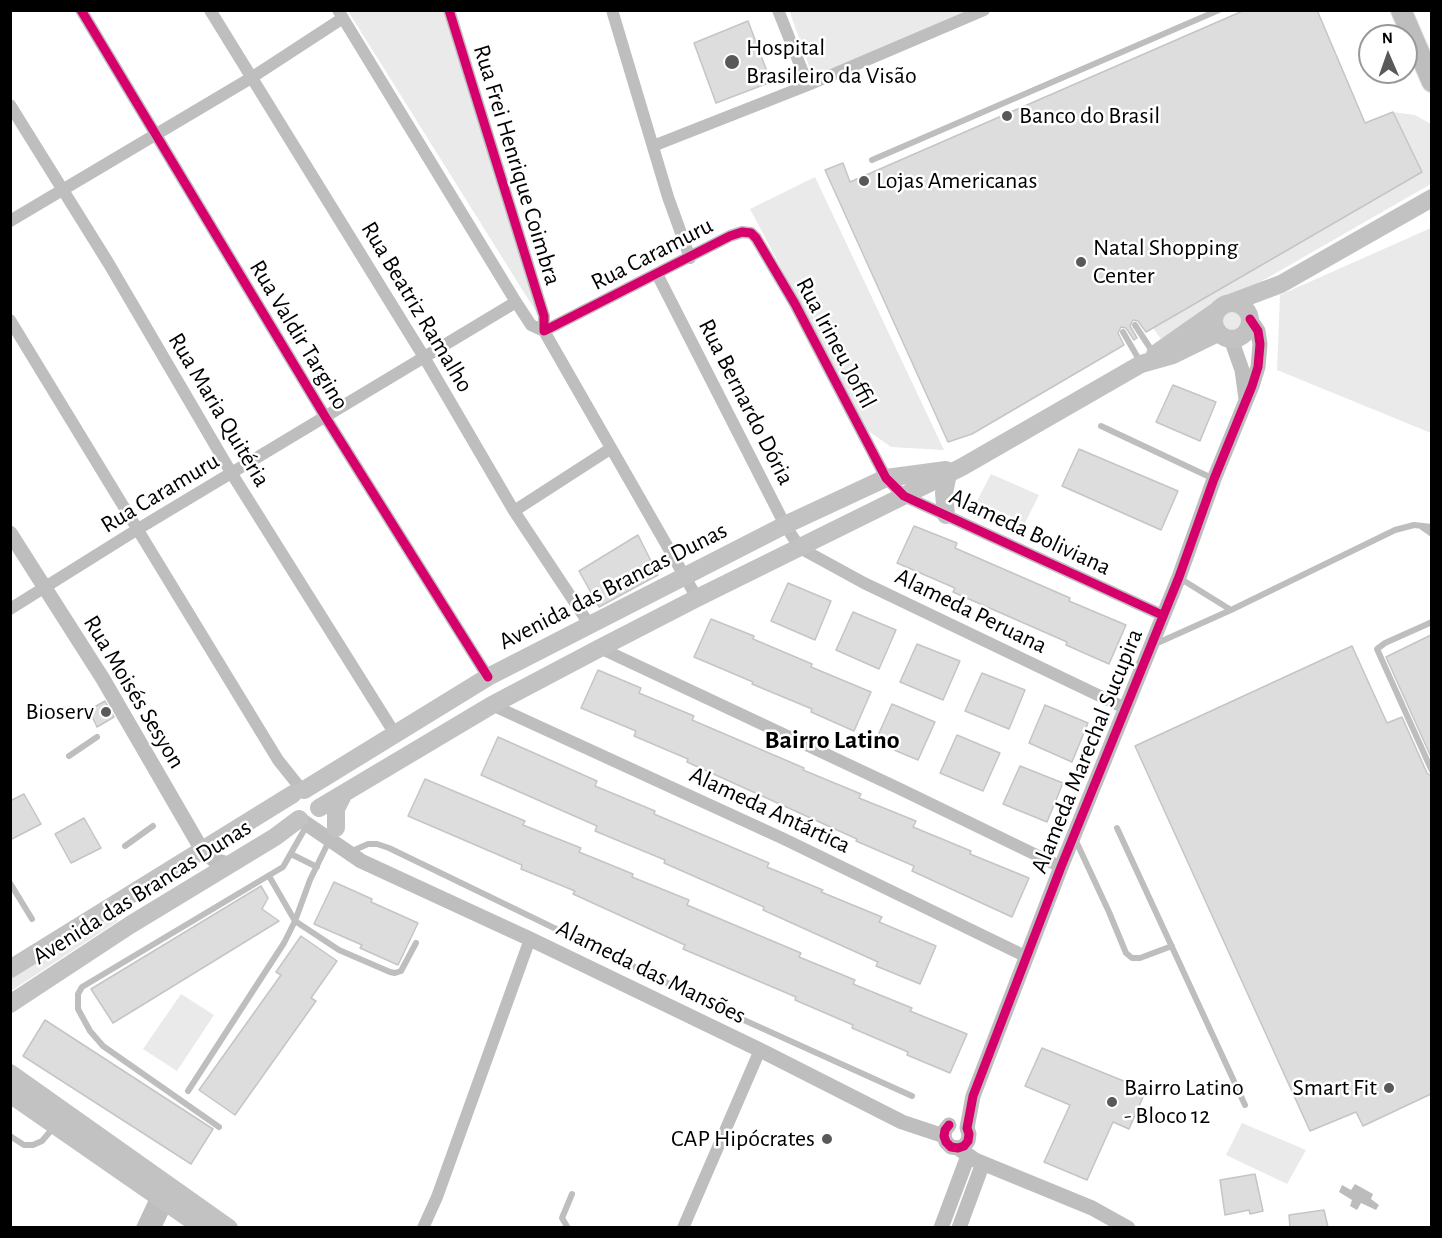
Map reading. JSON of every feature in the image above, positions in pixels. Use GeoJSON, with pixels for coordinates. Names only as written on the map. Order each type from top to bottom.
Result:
{"type":"FeatureCollection","features":[{"type":"Feature","properties":{"kind":"main road"},"geometry":{"type":"LineString","coordinates":[[1401,10],[1431,82]]}},
{"type":"Feature","properties":{"kind":"main road"},"geometry":{"type":"LineString","coordinates":[[1244,311],[1281,284],[1431,198]]}},
{"type":"Feature","properties":{"kind":"main road"},"geometry":{"type":"LineString","coordinates":[[1223,304],[1244,311],[1248,330],[1244,335],[1225,336],[1214,326],[1215,312],[1223,304]]}},
{"type":"Feature","properties":{"kind":"main road","name":"Avenida das Brancas Dunas"},"geometry":{"type":"LineString","coordinates":[[319,808],[492,705],[697,598],[955,471],[1148,360],[1215,312]]}},
{"type":"Feature","properties":{"kind":"main road","name":"Avenida das Brancas Dunas"},"geometry":{"type":"LineString","coordinates":[[1148,360],[1173,355],[1225,336]]}},
{"type":"Feature","properties":{"kind":"main road"},"geometry":{"type":"LineString","coordinates":[[946,515],[944,493],[955,471]]}},
{"type":"Feature","properties":{"kind":"main road","name":"Avenida das Brancas Dunas"},"geometry":{"type":"LineString","coordinates":[[10,969],[488,677],[785,525],[886,478],[955,471]]}},
{"type":"Feature","properties":{"kind":"main road"},"geometry":{"type":"LineString","coordinates":[[298,792],[315,795],[319,808],[310,819],[302,821],[292,816],[288,807],[298,792]]}},
{"type":"Feature","properties":{"kind":"main road"},"geometry":{"type":"LineString","coordinates":[[333,834],[336,809],[344,793]]}},
{"type":"Feature","properties":{"kind":"main road","name":"Avenida das Brancas Dunas"},"geometry":{"type":"LineString","coordinates":[[10,1004],[228,864],[302,821]]}},
{"type":"Feature","properties":{"kind":"main road"},"geometry":{"type":"LineString","coordinates":[[117,904],[130,926]]}},
{"type":"Feature","properties":{"kind":"main road"},"geometry":{"type":"LineString","coordinates":[[10,1073],[229,1227]]}},
{"type":"Feature","properties":{"kind":"main road"},"geometry":{"type":"LineString","coordinates":[[10,1094],[203,1227]]}},
{"type":"Feature","properties":{"kind":"street","name":"Rua Valdir Targino"},"geometry":{"type":"LineString","coordinates":[[81,10],[326,418],[488,677]]}},
{"type":"Feature","properties":{"kind":"street","name":"Rua Beatriz Ramalho"},"geometry":{"type":"LineString","coordinates":[[210,10],[424,357],[514,511],[590,624]]}},
{"type":"Feature","properties":{"kind":"street","name":"Rua Frei Henrique Coimbra"},"geometry":{"type":"LineString","coordinates":[[449,10],[544,316],[544,331]]}},
{"type":"Feature","properties":{"kind":"street"},"geometry":{"type":"LineString","coordinates":[[612,10],[690,258]]}},
{"type":"Feature","properties":{"kind":"street"},"geometry":{"type":"LineString","coordinates":[[778,10],[808,85]]}},
{"type":"Feature","properties":{"kind":"street"},"geometry":{"type":"LineString","coordinates":[[653,146],[808,85],[984,10]]}},
{"type":"Feature","properties":{"kind":"street"},"geometry":{"type":"LineString","coordinates":[[10,221],[251,78],[341,14],[516,303],[531,325],[544,331],[697,598]]}},
{"type":"Feature","properties":{"kind":"street","name":"Rua Maria Quitéria"},"geometry":{"type":"LineString","coordinates":[[10,105],[115,274],[232,474],[395,734]]}},
{"type":"Feature","properties":{"kind":"street","name":"Rua Caramuru"},"geometry":{"type":"LineString","coordinates":[[544,331],[738,232],[746,232]]}},
{"type":"Feature","properties":{"kind":"street","name":"Rua Irineu Joffil"},"geometry":{"type":"LineString","coordinates":[[746,232],[756,238],[795,304],[886,478]]}},
{"type":"Feature","properties":{"kind":"street","name":"Rua Bernardo Dória"},"geometry":{"type":"LineString","coordinates":[[657,274],[785,525],[800,548]]}},
{"type":"Feature","properties":{"kind":"street","name":"Rua Caramuru"},"geometry":{"type":"LineString","coordinates":[[10,609],[138,529],[516,303]]}},
{"type":"Feature","properties":{"kind":"street","name":"Alameda Marechal Sucupira"},"geometry":{"type":"LineString","coordinates":[[941,1227],[959,1137],[973,1096],[1073,836],[1179,578],[1214,479],[1258,367],[1260,348],[1258,331],[1244,311]]}},
{"type":"Feature","properties":{"kind":"street"},"geometry":{"type":"LineString","coordinates":[[10,320],[285,770],[291,775],[298,792]]}},
{"type":"Feature","properties":{"kind":"street","name":"Alameda Marechal Sucupira"},"geometry":{"type":"LineString","coordinates":[[1225,336],[1242,370],[1246,399]]}},
{"type":"Feature","properties":{"kind":"street"},"geometry":{"type":"LineString","coordinates":[[514,511],[610,449]]}},
{"type":"Feature","properties":{"kind":"street","name":"Alameda Boliviana"},"geometry":{"type":"LineString","coordinates":[[886,478],[904,496],[1162,615]]}},
{"type":"Feature","properties":{"kind":"street","name":"Rua Moisés Sesyon"},"geometry":{"type":"LineString","coordinates":[[10,533],[103,679],[202,850]]}},
{"type":"Feature","properties":{"kind":"street","name":"Alameda Peruana"},"geometry":{"type":"LineString","coordinates":[[800,548],[864,583],[1125,708]]}},
{"type":"Feature","properties":{"kind":"street"},"geometry":{"type":"LineString","coordinates":[[600,648],[1061,867]]}},
{"type":"Feature","properties":{"kind":"street","name":"Alameda Antártica"},"geometry":{"type":"LineString","coordinates":[[492,705],[784,839],[1027,957]]}},
{"type":"Feature","properties":{"kind":"street","name":"Alameda das Mansões"},"geometry":{"type":"LineString","coordinates":[[319,808],[333,834],[354,854],[760,1050],[902,1122],[959,1137],[983,1162],[1092,1208],[1128,1227]]}},
{"type":"Feature","properties":{"kind":"street","name":"Alameda das Mansões"},"geometry":{"type":"LineString","coordinates":[[302,821],[333,834]]}},
{"type":"Feature","properties":{"kind":"street"},"geometry":{"type":"LineString","coordinates":[[202,850],[214,860],[228,864]]}},
{"type":"Feature","properties":{"kind":"street"},"geometry":{"type":"LineString","coordinates":[[423,1227],[437,1197],[530,939]]}},
{"type":"Feature","properties":{"kind":"street"},"geometry":{"type":"LineString","coordinates":[[683,1227],[760,1050]]}},
{"type":"Feature","properties":{"kind":"street"},"geometry":{"type":"LineString","coordinates":[[959,1227],[983,1162]]}},
{"type":"Feature","properties":{"kind":"street"},"geometry":{"type":"LineString","coordinates":[[142,1227],[162,1200]]}},
{"type":"Feature","properties":{"kind":"street"},"geometry":{"type":"LineString","coordinates":[[155,1227],[162,1200]]}},
{"type":"Feature","properties":{"kind":"lane"},"geometry":{"type":"LineString","coordinates":[[872,160],[1219,10]]}},
{"type":"Feature","properties":{"kind":"lane"},"geometry":{"type":"LineString","coordinates":[[1135,325],[1148,360]]}},
{"type":"Feature","properties":{"kind":"lane"},"geometry":{"type":"LineString","coordinates":[[1123,333],[1148,360]]}},
{"type":"Feature","properties":{"kind":"lane"},"geometry":{"type":"LineString","coordinates":[[1101,426],[1214,479]]}},
{"type":"Feature","properties":{"kind":"lane"},"geometry":{"type":"LineString","coordinates":[[1150,647],[1395,530],[1414,525],[1431,527]]}},
{"type":"Feature","properties":{"kind":"lane"},"geometry":{"type":"LineString","coordinates":[[1421,526],[1431,534]]}},
{"type":"Feature","properties":{"kind":"lane"},"geometry":{"type":"LineString","coordinates":[[1179,578],[1231,610]]}},
{"type":"Feature","properties":{"kind":"lane"},"geometry":{"type":"LineString","coordinates":[[1431,622],[1377,649],[1431,771]]}},
{"type":"Feature","properties":{"kind":"lane"},"geometry":{"type":"LineString","coordinates":[[69,756],[97,737]]}},
{"type":"Feature","properties":{"kind":"lane"},"geometry":{"type":"LineString","coordinates":[[219,1127],[103,1046],[90,1031],[78,1009],[78,994],[82,987],[283,867],[291,854],[302,821]]}},
{"type":"Feature","properties":{"kind":"lane"},"geometry":{"type":"LineString","coordinates":[[125,846],[153,826]]}},
{"type":"Feature","properties":{"kind":"lane"},"geometry":{"type":"LineString","coordinates":[[1117,828],[1245,1105]]}},
{"type":"Feature","properties":{"kind":"lane"},"geometry":{"type":"LineString","coordinates":[[188,1091],[264,976],[295,921],[316,867],[333,834]]}},
{"type":"Feature","properties":{"kind":"lane"},"geometry":{"type":"LineString","coordinates":[[1073,836],[1126,953],[1131,958],[1140,958],[1172,946]]}},
{"type":"Feature","properties":{"kind":"lane"},"geometry":{"type":"LineString","coordinates":[[354,854],[372,844],[389,848],[746,1021],[912,1096]]}},
{"type":"Feature","properties":{"kind":"lane"},"geometry":{"type":"LineString","coordinates":[[291,854],[316,867]]}},
{"type":"Feature","properties":{"kind":"lane"},"geometry":{"type":"LineString","coordinates":[[269,876],[295,921],[339,950],[390,972],[401,971],[416,943]]}},
{"type":"Feature","properties":{"kind":"lane"},"geometry":{"type":"LineString","coordinates":[[10,883],[32,919]]}},
{"type":"Feature","properties":{"kind":"lane"},"geometry":{"type":"LineString","coordinates":[[10,1136],[24,1145],[33,1145],[42,1141],[55,1125]]}},
{"type":"Feature","properties":{"kind":"lane"},"geometry":{"type":"LineString","coordinates":[[568,1227],[562,1218],[572,1194]]}},
{"type":"Feature","properties":{"kind":"shaded area"},"geometry":{"type":"Polygon","coordinates":[[[789,10],[972,11],[813,77],[789,10]]]}},
{"type":"Feature","properties":{"kind":"shaded area"},"geometry":{"type":"Polygon","coordinates":[[[348,11],[443,11],[540,318],[348,11]]]}},
{"type":"Feature","properties":{"kind":"shaded area"},"geometry":{"type":"Polygon","coordinates":[[[1393,112],[1415,115],[1431,124],[1431,184],[1161,339],[1153,328],[1422,172],[1393,112]]]}},
{"type":"Feature","properties":{"kind":"shaded area"},"geometry":{"type":"Polygon","coordinates":[[[815,177],[944,450],[891,447],[867,430],[750,209],[815,177]]]}},
{"type":"Feature","properties":{"kind":"shaded area"},"geometry":{"type":"Polygon","coordinates":[[[1431,228],[1431,433],[1277,370],[1280,295],[1431,228]]]}},
{"type":"Feature","properties":{"kind":"shaded area"},"geometry":{"type":"Polygon","coordinates":[[[1232,308],[1241,312],[1245,321],[1241,330],[1232,334],[1223,330],[1219,321],[1223,312],[1232,308]]]}},
{"type":"Feature","properties":{"kind":"shaded area"},"geometry":{"type":"Polygon","coordinates":[[[991,474],[1039,495],[1025,523],[977,501],[991,474]]]}},
{"type":"Feature","properties":{"kind":"shaded area"},"geometry":{"type":"Polygon","coordinates":[[[112,912],[118,921],[11,991],[11,975],[112,912]]]}},
{"type":"Feature","properties":{"kind":"shaded area"},"geometry":{"type":"Polygon","coordinates":[[[181,994],[214,1015],[177,1071],[143,1049],[181,994]]]}},
{"type":"Feature","properties":{"kind":"shaded area"},"geometry":{"type":"Polygon","coordinates":[[[1242,1123],[1306,1150],[1287,1184],[1226,1155],[1242,1123]]]}},
{"type":"Feature","properties":{"kind":"shaded area"},"geometry":{"type":"Polygon","coordinates":[[[1355,1184],[1373,1194],[1371,1199],[1379,1205],[1376,1210],[1361,1203],[1357,1210],[1350,1206],[1352,1200],[1339,1192],[1342,1185],[1351,1190],[1355,1184]]]}},
{"type":"Feature","properties":{"kind":"building","name":"Natal Shopping Center"},"geometry":{"type":"Polygon","coordinates":[[[1245,10],[1317,10],[1365,123],[1393,112],[1422,172],[1146,332],[1138,321],[1133,320],[1130,326],[1137,338],[1134,340],[1126,328],[1121,327],[1118,333],[1124,345],[972,434],[948,442],[825,170],[843,163],[850,182],[1245,10]]]}},
{"type":"Feature","properties":{"kind":"building","name":"Hospital Brasileiro da Visão"},"geometry":{"type":"Polygon","coordinates":[[[748,21],[771,82],[716,103],[694,43],[748,21]]]}},
{"type":"Feature","properties":{"kind":"building"},"geometry":{"type":"Polygon","coordinates":[[[1173,385],[1216,402],[1200,441],[1156,422],[1173,385]]]}},
{"type":"Feature","properties":{"kind":"building"},"geometry":{"type":"Polygon","coordinates":[[[1079,449],[1178,491],[1161,530],[1062,486],[1079,449]]]}},
{"type":"Feature","properties":{"kind":"building"},"geometry":{"type":"Polygon","coordinates":[[[914,526],[957,543],[955,548],[1126,625],[1109,664],[1066,645],[1067,642],[953,592],[955,588],[897,563],[914,526]]]}},
{"type":"Feature","properties":{"kind":"building"},"geometry":{"type":"Polygon","coordinates":[[[638,535],[658,575],[599,607],[579,571],[638,535]]]}},
{"type":"Feature","properties":{"kind":"building"},"geometry":{"type":"Polygon","coordinates":[[[788,583],[831,601],[815,640],[771,621],[788,583]]]}},
{"type":"Feature","properties":{"kind":"building"},"geometry":{"type":"Polygon","coordinates":[[[853,612],[896,630],[879,669],[836,650],[853,612]]]}},
{"type":"Feature","properties":{"kind":"building"},"geometry":{"type":"Polygon","coordinates":[[[711,619],[754,636],[753,639],[812,664],[811,667],[871,692],[854,731],[811,712],[812,709],[694,657],[711,619]]]}},
{"type":"Feature","properties":{"kind":"building"},"geometry":{"type":"Polygon","coordinates":[[[1431,635],[1431,757],[1386,657],[1431,635]]]}},
{"type":"Feature","properties":{"kind":"building"},"geometry":{"type":"Polygon","coordinates":[[[917,644],[960,661],[943,700],[900,682],[917,644]]]}},
{"type":"Feature","properties":{"kind":"building"},"geometry":{"type":"Polygon","coordinates":[[[1352,646],[1387,723],[1402,717],[1427,773],[1431,776],[1431,1094],[1363,1126],[1356,1112],[1310,1131],[1135,746],[1352,646]]]}},
{"type":"Feature","properties":{"kind":"building"},"geometry":{"type":"Polygon","coordinates":[[[598,670],[641,688],[639,693],[694,716],[692,720],[861,794],[859,798],[916,821],[913,827],[1029,878],[1012,917],[912,871],[914,866],[687,762],[688,759],[634,736],[636,731],[581,708],[598,670]]]}},
{"type":"Feature","properties":{"kind":"building"},"geometry":{"type":"Polygon","coordinates":[[[982,673],[1025,690],[1009,729],[965,711],[982,673]]]}},
{"type":"Feature","properties":{"kind":"building","name":"Bioserv"},"geometry":{"type":"Polygon","coordinates":[[[105,701],[114,717],[97,727],[89,710],[105,701]]]}},
{"type":"Feature","properties":{"kind":"building"},"geometry":{"type":"Polygon","coordinates":[[[892,704],[935,722],[918,760],[875,742],[892,704]]]}},
{"type":"Feature","properties":{"kind":"building"},"geometry":{"type":"Polygon","coordinates":[[[1045,705],[1088,723],[1072,762],[1029,743],[1045,705]]]}},
{"type":"Feature","properties":{"kind":"building"},"geometry":{"type":"Polygon","coordinates":[[[957,735],[1000,753],[983,791],[940,773],[957,735]]]}},
{"type":"Feature","properties":{"kind":"building"},"geometry":{"type":"Polygon","coordinates":[[[498,737],[597,781],[595,786],[655,811],[654,814],[769,863],[767,867],[882,917],[879,922],[936,946],[920,984],[876,966],[878,962],[763,910],[764,907],[664,863],[665,860],[595,831],[597,826],[481,775],[498,737]]]}},
{"type":"Feature","properties":{"kind":"building"},"geometry":{"type":"Polygon","coordinates":[[[1020,766],[1063,783],[1047,822],[1003,804],[1020,766]]]}},
{"type":"Feature","properties":{"kind":"building"},"geometry":{"type":"Polygon","coordinates":[[[425,779],[525,821],[523,825],[581,848],[579,852],[689,900],[687,905],[801,953],[799,957],[855,980],[853,984],[912,1008],[910,1011],[967,1034],[950,1073],[852,1028],[853,1025],[795,1000],[796,997],[683,949],[685,945],[573,894],[575,891],[521,869],[522,865],[408,816],[425,779]]]}},
{"type":"Feature","properties":{"kind":"building"},"geometry":{"type":"Polygon","coordinates":[[[24,794],[41,824],[10,840],[10,801],[24,794]]]}},
{"type":"Feature","properties":{"kind":"building"},"geometry":{"type":"Polygon","coordinates":[[[84,818],[101,848],[71,863],[55,834],[84,818]]]}},
{"type":"Feature","properties":{"kind":"building"},"geometry":{"type":"Polygon","coordinates":[[[334,882],[418,923],[398,965],[360,948],[362,945],[314,924],[334,882]]]}},
{"type":"Feature","properties":{"kind":"building"},"geometry":{"type":"Polygon","coordinates":[[[261,886],[268,898],[262,909],[279,921],[113,1023],[91,989],[261,886]]]}},
{"type":"Feature","properties":{"kind":"building"},"geometry":{"type":"Polygon","coordinates":[[[301,936],[337,961],[311,998],[316,1001],[235,1115],[199,1090],[281,975],[276,972],[301,936]]]}},
{"type":"Feature","properties":{"kind":"building"},"geometry":{"type":"Polygon","coordinates":[[[45,1020],[213,1129],[191,1164],[23,1056],[45,1020]]]}},
{"type":"Feature","properties":{"kind":"building"},"geometry":{"type":"Polygon","coordinates":[[[1042,1048],[1146,1090],[1129,1129],[1113,1122],[1087,1180],[1044,1162],[1070,1105],[1025,1086],[1042,1048]]]}},
{"type":"Feature","properties":{"kind":"building"},"geometry":{"type":"Polygon","coordinates":[[[1255,1174],[1263,1211],[1250,1214],[1249,1210],[1225,1215],[1220,1180],[1255,1174]]]}},
{"type":"Feature","properties":{"kind":"building"},"geometry":{"type":"Polygon","coordinates":[[[1324,1210],[1328,1227],[1290,1227],[1289,1215],[1324,1210]]]}},
{"type":"Feature","properties":{"kind":"cycle path"},"geometry":{"type":"LineString","coordinates":[[81,10],[326,418],[488,677]]}},
{"type":"Feature","properties":{"kind":"cycle path"},"geometry":{"type":"LineString","coordinates":[[449,10],[544,316],[544,331],[730,236],[742,232],[751,233],[795,304],[886,478],[904,496],[1162,615]]}},
{"type":"Feature","properties":{"kind":"cycle path"},"geometry":{"type":"LineString","coordinates":[[949,1125],[945,1130],[946,1142],[951,1147],[964,1146],[968,1141],[967,1128],[973,1096],[1061,867],[1179,577],[1214,479],[1252,386],[1258,367],[1260,344],[1258,331],[1250,319]]}},
{"type":"Feature","properties":{"kind":"place","name":"Hospital Brasileiro da Visão"},"geometry":{"type":"Point","coordinates":[732,62]}},
{"type":"Feature","properties":{"kind":"place","name":"Banco do Brasil"},"geometry":{"type":"Point","coordinates":[1007,116]}},
{"type":"Feature","properties":{"kind":"place","name":"Lojas Americanas"},"geometry":{"type":"Point","coordinates":[864,181]}},
{"type":"Feature","properties":{"kind":"place","name":"Natal Shopping Center"},"geometry":{"type":"Point","coordinates":[1081,262]}},
{"type":"Feature","properties":{"kind":"place","name":"Bioserv"},"geometry":{"type":"Point","coordinates":[106,712]}},
{"type":"Feature","properties":{"kind":"place","name":"Smart Fit"},"geometry":{"type":"Point","coordinates":[1389,1088]}},
{"type":"Feature","properties":{"kind":"place","name":"Bairro Latino - Bloco 12"},"geometry":{"type":"Point","coordinates":[1112,1102]}},
{"type":"Feature","properties":{"kind":"place","name":"CAP Hipócrates"},"geometry":{"type":"Point","coordinates":[827,1139]}},
{"type":"Feature","properties":{"kind":"district","name":"Bairro Latino"},"geometry":{"type":"Point","coordinates":[832,740]}}]}
